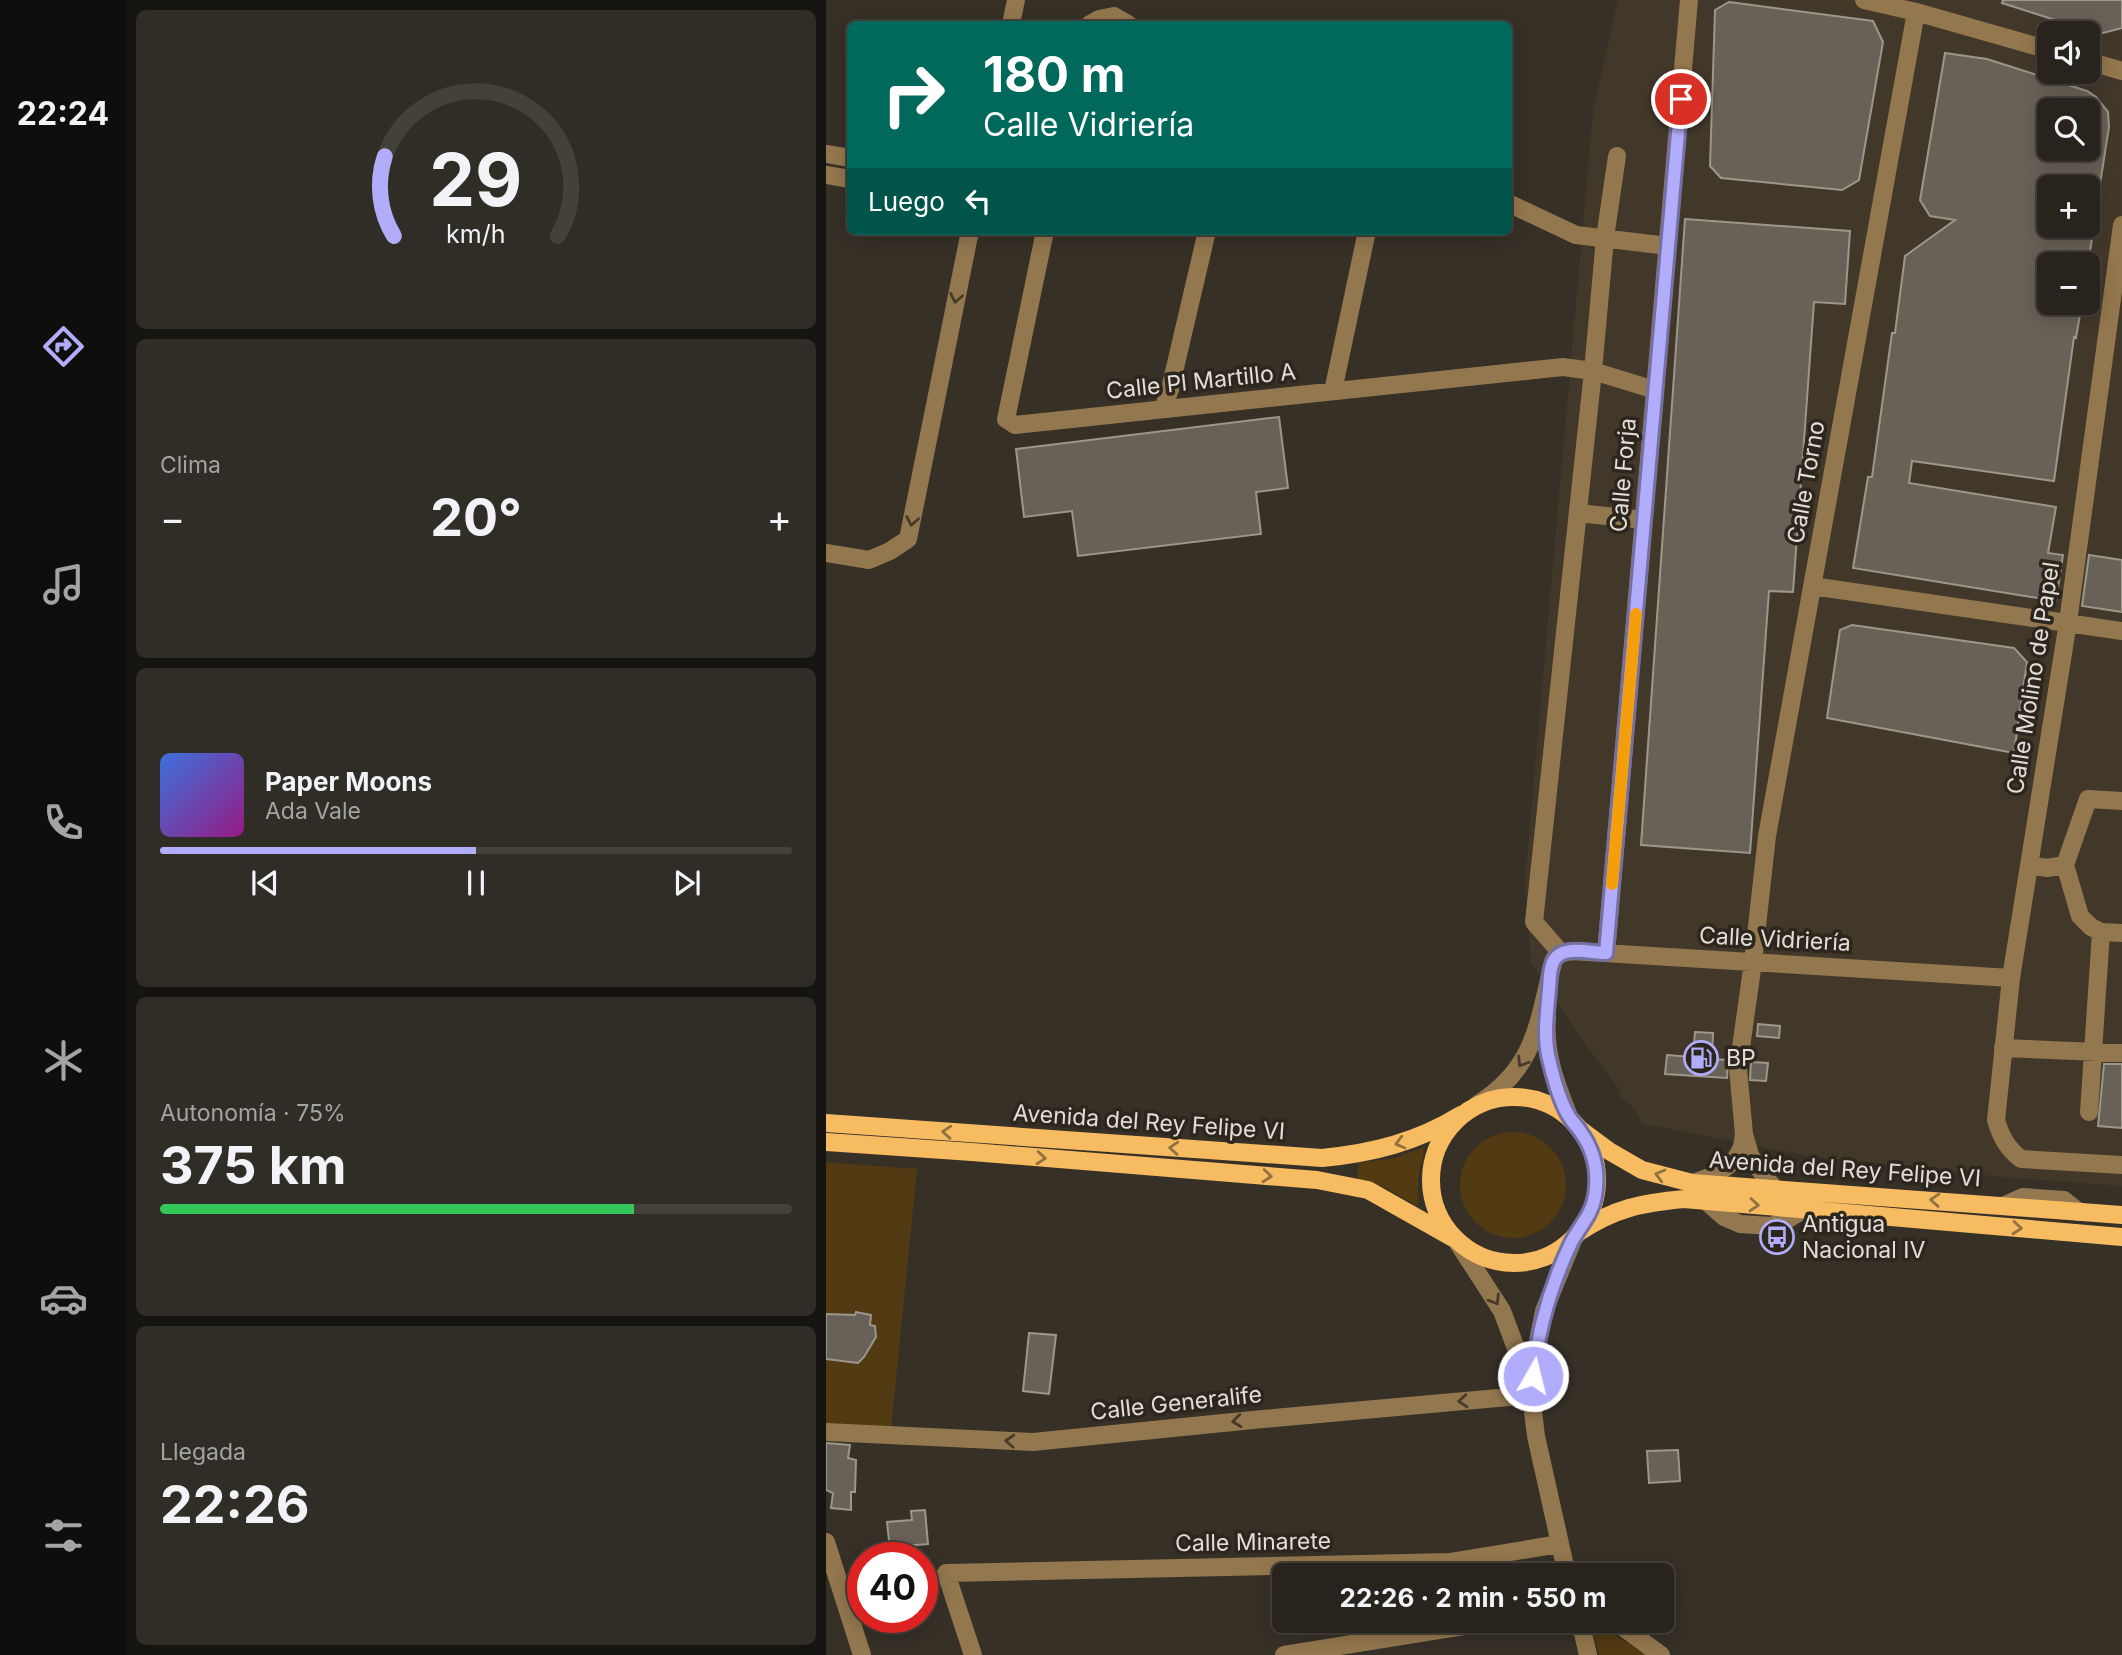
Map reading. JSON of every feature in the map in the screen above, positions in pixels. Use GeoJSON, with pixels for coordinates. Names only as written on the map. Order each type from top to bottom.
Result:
{"type":"FeatureCollection","features":[{"type":"Feature","properties":{"kind":"main road"},"geometry":{"type":"LineString","coordinates":[[1497,1098],[1536,1100],[1554,1107],[1574,1123],[1588,1143],[1595,1161],[1597,1180],[1592,1208],[1576,1236],[1552,1254],[1529,1262],[1503,1264],[1479,1256],[1456,1240],[1438,1215],[1430,1189],[1432,1161],[1443,1136],[1461,1115],[1478,1104],[1497,1098]]}},
{"type":"Feature","properties":{"kind":"main road","name":"Avenida del Rey Felipe VI"},"geometry":{"type":"LineString","coordinates":[[826,1123],[1322,1158],[1361,1153],[1411,1140],[1436,1130],[1461,1115]]}},
{"type":"Feature","properties":{"kind":"main road","name":"Avenida del Rey Felipe VI"},"geometry":{"type":"LineString","coordinates":[[1574,1123],[1609,1151],[1642,1170],[1692,1183],[2122,1215]]}},
{"type":"Feature","properties":{"kind":"main road","name":"Avenida del Rey Felipe VI"},"geometry":{"type":"LineString","coordinates":[[826,1143],[1317,1180],[1368,1190],[1456,1240]]}},
{"type":"Feature","properties":{"kind":"main road","name":"Avenida del Rey Felipe VI"},"geometry":{"type":"LineString","coordinates":[[1576,1236],[1598,1220],[1644,1203],[1684,1199],[2122,1237]]}},
{"type":"Feature","properties":{"kind":"street"},"geometry":{"type":"LineString","coordinates":[[1012,21],[1016,0]]}},
{"type":"Feature","properties":{"kind":"street","name":"Calle Forja"},"geometry":{"type":"LineString","coordinates":[[1606,953],[1689,0]]}},
{"type":"Feature","properties":{"kind":"street"},"geometry":{"type":"LineString","coordinates":[[1864,0],[2037,47]]}},
{"type":"Feature","properties":{"kind":"street","name":"Calle Torno"},"geometry":{"type":"LineString","coordinates":[[1744,1134],[1738,1069],[1767,836],[1916,12]]}},
{"type":"Feature","properties":{"kind":"street"},"geometry":{"type":"LineString","coordinates":[[1095,21],[1114,16],[1123,21]]}},
{"type":"Feature","properties":{"kind":"street"},"geometry":{"type":"LineString","coordinates":[[2100,65],[2122,71]]}},
{"type":"Feature","properties":{"kind":"street"},"geometry":{"type":"LineString","coordinates":[[826,154],[847,158]]}},
{"type":"Feature","properties":{"kind":"street"},"geometry":{"type":"LineString","coordinates":[[1478,1104],[1507,1083],[1527,1055],[1538,1026],[1554,958],[1561,953],[1534,922],[1605,238],[1617,156]]}},
{"type":"Feature","properties":{"kind":"street"},"geometry":{"type":"LineString","coordinates":[[826,175],[847,178]]}},
{"type":"Feature","properties":{"kind":"street"},"geometry":{"type":"LineString","coordinates":[[1512,205],[1576,235],[1668,246]]}},
{"type":"Feature","properties":{"kind":"street","name":"Calle Molino de Papel"},"geometry":{"type":"LineString","coordinates":[[2122,225],[2068,622],[2011,978],[1996,1120],[2001,1137],[2010,1150],[2021,1158],[2122,1165]]}},
{"type":"Feature","properties":{"kind":"street"},"geometry":{"type":"LineString","coordinates":[[826,553],[869,560],[908,539],[969,235]]}},
{"type":"Feature","properties":{"kind":"street","name":"Calle Pl Martillo A"},"geometry":{"type":"LineString","coordinates":[[1044,235],[1006,419],[1015,425],[1563,367],[1593,371],[1656,390]]}},
{"type":"Feature","properties":{"kind":"street"},"geometry":{"type":"LineString","coordinates":[[1163,410],[1207,235]]}},
{"type":"Feature","properties":{"kind":"street"},"geometry":{"type":"LineString","coordinates":[[1333,391],[1366,235]]}},
{"type":"Feature","properties":{"kind":"street"},"geometry":{"type":"LineString","coordinates":[[1578,513],[1644,520]]}},
{"type":"Feature","properties":{"kind":"street"},"geometry":{"type":"LineString","coordinates":[[1812,586],[2122,631]]}},
{"type":"Feature","properties":{"kind":"street"},"geometry":{"type":"LineString","coordinates":[[2122,801],[2088,799],[2066,865],[2080,916],[2101,932],[2122,933]]}},
{"type":"Feature","properties":{"kind":"street"},"geometry":{"type":"LineString","coordinates":[[2029,865],[2046,868],[2066,865]]}},
{"type":"Feature","properties":{"kind":"street"},"geometry":{"type":"LineString","coordinates":[[2089,1112],[2101,932]]}},
{"type":"Feature","properties":{"kind":"street","name":"Calle Vidriería"},"geometry":{"type":"LineString","coordinates":[[1561,953],[1571,951],[2011,978]]}},
{"type":"Feature","properties":{"kind":"street"},"geometry":{"type":"LineString","coordinates":[[1550,974],[1546,1029],[1549,1061],[1574,1123]]}},
{"type":"Feature","properties":{"kind":"street"},"geometry":{"type":"LineString","coordinates":[[2003,1048],[2122,1053]]}},
{"type":"Feature","properties":{"kind":"street"},"geometry":{"type":"LineString","coordinates":[[1692,1183],[1708,1178],[1727,1166],[1740,1153],[1744,1134]]}},
{"type":"Feature","properties":{"kind":"street"},"geometry":{"type":"LineString","coordinates":[[1744,1134],[1750,1154],[1774,1188]]}},
{"type":"Feature","properties":{"kind":"street"},"geometry":{"type":"LineString","coordinates":[[1531,1395],[1544,1311],[1576,1236]]}},
{"type":"Feature","properties":{"kind":"street"},"geometry":{"type":"LineString","coordinates":[[1456,1240],[1502,1311],[1531,1395],[1536,1436],[1564,1563]]}},
{"type":"Feature","properties":{"kind":"street","name":"Calle Generalife"},"geometry":{"type":"LineString","coordinates":[[826,1432],[1032,1443],[1237,1421],[1531,1395]]}},
{"type":"Feature","properties":{"kind":"street"},"geometry":{"type":"LineString","coordinates":[[826,1542],[862,1655]]}},
{"type":"Feature","properties":{"kind":"street","name":"Calle Minarete"},"geometry":{"type":"LineString","coordinates":[[1475,1563],[1559,1544]]}},
{"type":"Feature","properties":{"kind":"street","name":"Calle Minarete"},"geometry":{"type":"LineString","coordinates":[[973,1655],[946,1573],[1272,1570]]}},
{"type":"Feature","properties":{"kind":"street"},"geometry":{"type":"LineString","coordinates":[[1284,1655],[1420,1633]]}},
{"type":"Feature","properties":{"kind":"street"},"geometry":{"type":"LineString","coordinates":[[1583,1633],[1588,1655]]}},
{"type":"Feature","properties":{"kind":"street"},"geometry":{"type":"LineString","coordinates":[[1631,1633],[1661,1655]]}},
{"type":"Feature","properties":{"kind":"shaded area"},"geometry":{"type":"Polygon","coordinates":[[[1618,0],[2122,0],[2122,1186],[2003,1177],[1808,1156],[1642,1125],[1638,1115],[1628,1102],[1620,1097],[1620,1091],[1531,963],[1525,881],[1593,111],[1618,0]]]}},
{"type":"Feature","properties":{"kind":"shaded area"},"geometry":{"type":"Polygon","coordinates":[[[1513,1132],[1533,1136],[1550,1148],[1562,1165],[1566,1185],[1562,1205],[1550,1222],[1533,1234],[1513,1238],[1493,1234],[1476,1222],[1464,1205],[1460,1185],[1464,1165],[1476,1148],[1493,1136],[1513,1132]]]}},
{"type":"Feature","properties":{"kind":"shaded area"},"geometry":{"type":"Polygon","coordinates":[[[1425,1147],[1418,1178],[1418,1206],[1385,1188],[1357,1179],[1359,1163],[1395,1158],[1425,1147]]]}},
{"type":"Feature","properties":{"kind":"shaded area"},"geometry":{"type":"Polygon","coordinates":[[[826,1162],[917,1169],[891,1429],[826,1424],[826,1162]]]}},
{"type":"Feature","properties":{"kind":"shaded area"},"geometry":{"type":"Polygon","coordinates":[[[1593,1633],[1612,1633],[1648,1655],[1599,1655],[1593,1633]]]}},
{"type":"Feature","properties":{"kind":"building"},"geometry":{"type":"Polygon","coordinates":[[[2003,0],[2122,0],[2122,28],[2100,34],[2100,21],[2058,21],[2002,3],[2003,0]]]}},
{"type":"Feature","properties":{"kind":"building"},"geometry":{"type":"Polygon","coordinates":[[[1729,2],[1873,21],[1883,42],[1859,180],[1842,190],[1721,178],[1710,166],[1715,10],[1729,2]]]}},
{"type":"Feature","properties":{"kind":"building"},"geometry":{"type":"Polygon","coordinates":[[[1945,53],[1987,59],[2037,75],[2037,84],[2065,84],[2096,97],[2037,98],[2037,161],[2100,161],[2100,102],[2108,112],[2109,127],[2100,184],[2100,175],[2037,175],[2037,238],[2092,238],[2090,252],[2037,252],[2037,315],[2080,315],[2076,338],[2074,337],[2054,481],[1912,461],[1909,483],[2056,507],[2048,553],[2063,555],[2056,601],[1853,568],[1868,477],[1872,477],[1905,256],[1955,220],[1930,216],[1920,200],[1945,53]]]}},
{"type":"Feature","properties":{"kind":"building"},"geometry":{"type":"Polygon","coordinates":[[[1685,219],[1850,231],[1845,304],[1814,302],[1793,592],[1769,591],[1750,853],[1641,845],[1685,219]]]}},
{"type":"Feature","properties":{"kind":"building"},"geometry":{"type":"Polygon","coordinates":[[[1279,417],[1288,488],[1256,492],[1261,534],[1078,556],[1072,511],[1024,517],[1016,449],[1279,417]]]}},
{"type":"Feature","properties":{"kind":"building"},"geometry":{"type":"Polygon","coordinates":[[[2089,555],[2122,560],[2122,612],[2082,606],[2089,555]]]}},
{"type":"Feature","properties":{"kind":"building"},"geometry":{"type":"Polygon","coordinates":[[[1852,625],[2014,648],[2027,662],[2014,753],[1827,718],[1840,630],[1852,625]]]}},
{"type":"Feature","properties":{"kind":"building"},"geometry":{"type":"Polygon","coordinates":[[[1758,1024],[1780,1026],[1779,1038],[1757,1036],[1758,1024]]]}},
{"type":"Feature","properties":{"kind":"building"},"geometry":{"type":"Polygon","coordinates":[[[1695,1032],[1713,1033],[1712,1059],[1728,1060],[1727,1078],[1665,1074],[1667,1055],[1693,1057],[1695,1032]]]}},
{"type":"Feature","properties":{"kind":"building"},"geometry":{"type":"Polygon","coordinates":[[[1751,1062],[1768,1063],[1766,1081],[1750,1080],[1751,1062]]]}},
{"type":"Feature","properties":{"kind":"building"},"geometry":{"type":"Polygon","coordinates":[[[2104,1064],[2122,1064],[2122,1128],[2098,1126],[2104,1064]]]}},
{"type":"Feature","properties":{"kind":"building"},"geometry":{"type":"Polygon","coordinates":[[[856,1312],[871,1315],[870,1325],[875,1326],[876,1337],[864,1357],[858,1363],[826,1359],[826,1314],[855,1315],[856,1312]]]}},
{"type":"Feature","properties":{"kind":"building"},"geometry":{"type":"Polygon","coordinates":[[[1029,1333],[1056,1335],[1049,1394],[1023,1391],[1029,1333]]]}},
{"type":"Feature","properties":{"kind":"building"},"geometry":{"type":"Polygon","coordinates":[[[826,1443],[850,1445],[848,1458],[856,1460],[855,1492],[851,1492],[851,1510],[831,1508],[833,1493],[826,1490],[826,1443]]]}},
{"type":"Feature","properties":{"kind":"building"},"geometry":{"type":"Polygon","coordinates":[[[1678,1450],[1680,1481],[1649,1483],[1647,1451],[1678,1450]]]}},
{"type":"Feature","properties":{"kind":"building"},"geometry":{"type":"Polygon","coordinates":[[[925,1510],[928,1542],[889,1542],[887,1522],[912,1520],[911,1511],[925,1510]]]}},
{"type":"Feature","properties":{"kind":"slow traffic"},"geometry":{"type":"LineString","coordinates":[[1612,884],[1636,614]]}},
{"type":"Feature","properties":{"kind":"place","name":"BP"},"geometry":{"type":"Point","coordinates":[1701,1058]}},
{"type":"Feature","properties":{"kind":"place","name":"Antigua Nacional IV"},"geometry":{"type":"Point","coordinates":[1777,1237]}},
{"type":"Feature","properties":{"kind":"route"},"geometry":{"type":"LineString","coordinates":[[1533,1376],[1544,1311],[1573,1240],[1589,1216],[1595,1199],[1595,1161],[1588,1143],[1570,1119],[1549,1061],[1546,1029],[1550,974],[1554,958],[1561,953],[1606,953],[1681,99]]}}]}
